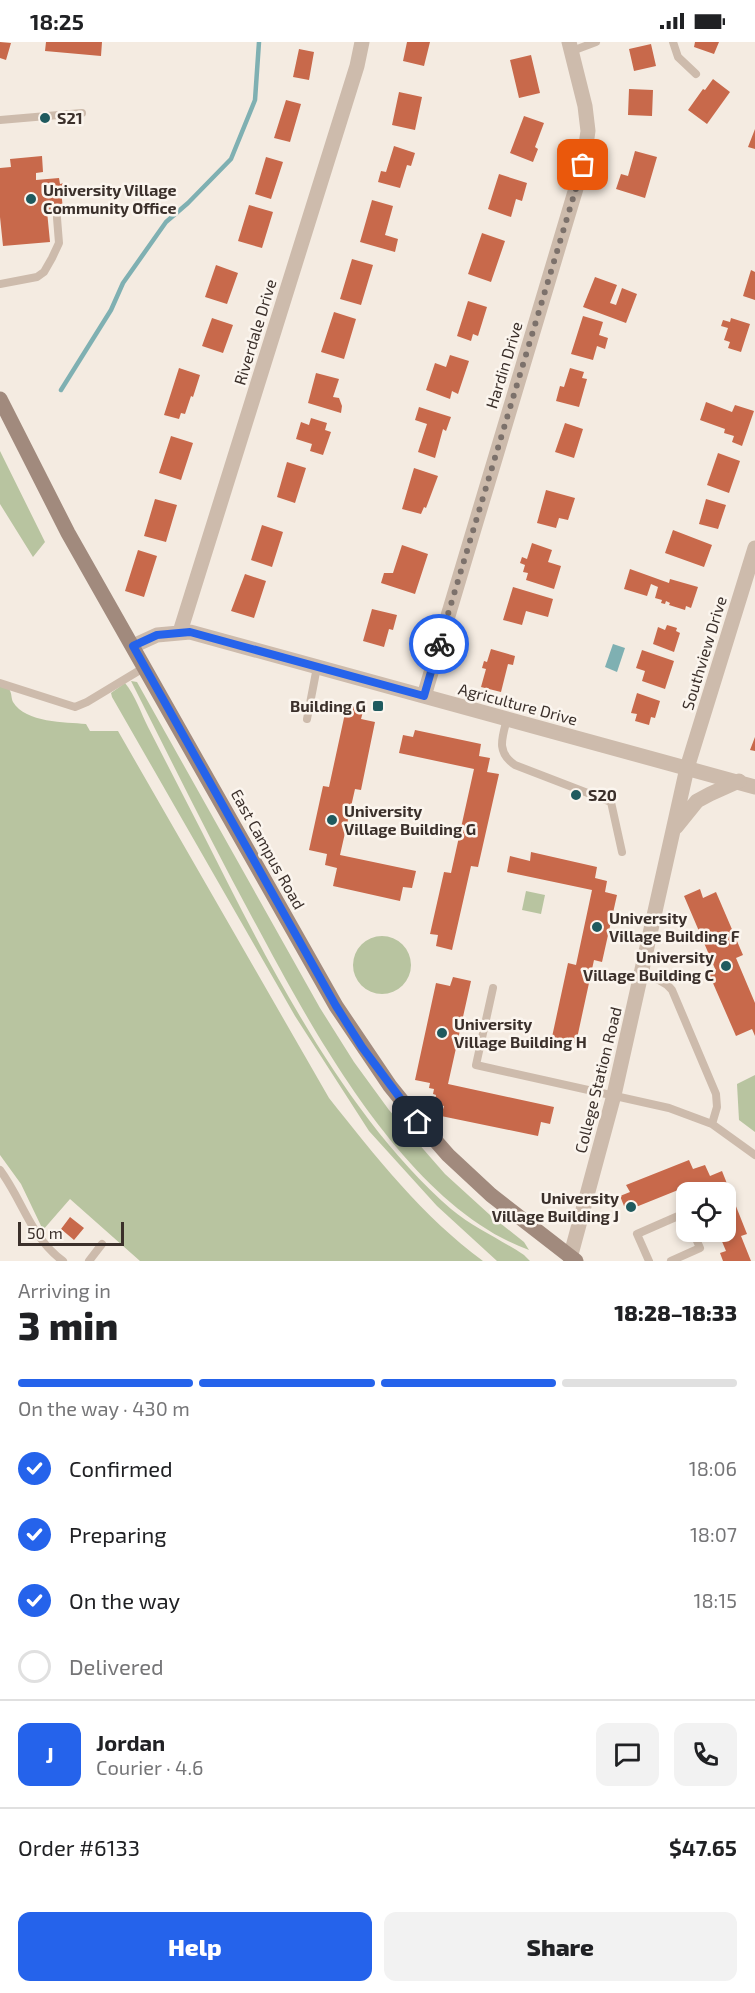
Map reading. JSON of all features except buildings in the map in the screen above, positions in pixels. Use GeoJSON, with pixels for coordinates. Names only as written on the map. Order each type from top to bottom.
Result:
{"type":"FeatureCollection","features":[{"type":"Feature","properties":{"kind":"main road","name":"East Campus Road"},"geometry":{"type":"LineString","coordinates":[[0,399],[68,533],[336,1006],[390,1086],[418,1122],[469,1175],[571,1260]]}},
{"type":"Feature","properties":{"kind":"street","name":"Riverdale Drive"},"geometry":{"type":"LineString","coordinates":[[180,632],[357,66],[362,42]]}},
{"type":"Feature","properties":{"kind":"street","name":"Hardin Drive"},"geometry":{"type":"LineString","coordinates":[[424,696],[583,165],[588,131],[583,97],[570,46]]}},
{"type":"Feature","properties":{"kind":"street","name":"Southview Drive"},"geometry":{"type":"LineString","coordinates":[[687,768],[755,548]]}},
{"type":"Feature","properties":{"kind":"street","name":"Agriculture Drive"},"geometry":{"type":"LineString","coordinates":[[133,646],[157,635],[190,632],[755,786]]}},
{"type":"Feature","properties":{"kind":"street","name":"College Station Road"},"geometry":{"type":"LineString","coordinates":[[571,1260],[614,1095],[687,768]]}},
{"type":"Feature","properties":{"kind":"street"},"geometry":{"type":"LineString","coordinates":[[673,832],[697,801],[739,782]]}},
{"type":"Feature","properties":{"kind":"lane"},"geometry":{"type":"LineString","coordinates":[[570,46],[596,42]]}},
{"type":"Feature","properties":{"kind":"lane"},"geometry":{"type":"LineString","coordinates":[[673,42],[678,57],[696,74]]}},
{"type":"Feature","properties":{"kind":"lane"},"geometry":{"type":"LineString","coordinates":[[0,120],[82,113]]}},
{"type":"Feature","properties":{"kind":"lane"},"geometry":{"type":"LineString","coordinates":[[0,284],[38,276],[44,272],[59,243],[57,218]]}},
{"type":"Feature","properties":{"kind":"lane"},"geometry":{"type":"LineString","coordinates":[[0,683],[75,707],[145,667]]}},
{"type":"Feature","properties":{"kind":"lane"},"geometry":{"type":"LineString","coordinates":[[307,719],[317,667]]}},
{"type":"Feature","properties":{"kind":"lane"},"geometry":{"type":"LineString","coordinates":[[507,719],[501,742],[506,758],[515,765],[611,802],[622,852]]}},
{"type":"Feature","properties":{"kind":"lane"},"geometry":{"type":"LineString","coordinates":[[642,975],[665,983],[672,990],[716,1094],[717,1107],[712,1124]]}},
{"type":"Feature","properties":{"kind":"lane"},"geometry":{"type":"LineString","coordinates":[[665,983],[672,978],[682,977]]}},
{"type":"Feature","properties":{"kind":"lane"},"geometry":{"type":"LineString","coordinates":[[493,988],[476,1065],[669,1108],[712,1124],[755,1155]]}},
{"type":"Feature","properties":{"kind":"lane"},"geometry":{"type":"LineString","coordinates":[[0,1170],[18,1197],[33,1230],[44,1245],[63,1261]]}},
{"type":"Feature","properties":{"kind":"lane"},"geometry":{"type":"LineString","coordinates":[[649,1261],[637,1234],[676,1217]]}},
{"type":"Feature","properties":{"kind":"lane"},"geometry":{"type":"LineString","coordinates":[[671,1261],[700,1248],[697,1242]]}},
{"type":"Feature","properties":{"kind":"lane"},"geometry":{"type":"LineString","coordinates":[[89,1261],[102,1244]]}},
{"type":"Feature","properties":{"kind":"green space"},"geometry":{"type":"Polygon","coordinates":[[[0,451],[45,542],[33,557],[0,504],[0,451]]]}},
{"type":"Feature","properties":{"kind":"green space"},"geometry":{"type":"Polygon","coordinates":[[[131,681],[137,682],[320,1008],[354,1062],[389,1110],[445,1174],[524,1242],[529,1250],[484,1227],[442,1195],[403,1154],[367,1109],[334,1060],[277,963],[221,860],[131,681]]]}},
{"type":"Feature","properties":{"kind":"green space"},"geometry":{"type":"Polygon","coordinates":[[[125,683],[280,982],[342,1082],[412,1171],[451,1209],[530,1261],[497,1261],[437,1206],[369,1131],[295,1016],[112,697],[111,693],[125,683]]]}},
{"type":"Feature","properties":{"kind":"green space"},"geometry":{"type":"Polygon","coordinates":[[[0,686],[9,689],[13,702],[19,709],[36,718],[86,724],[90,731],[118,731],[329,1098],[401,1185],[440,1225],[483,1261],[140,1261],[70,1199],[43,1230],[21,1184],[0,1155],[0,686]]]}},
{"type":"Feature","properties":{"kind":"green space"},"geometry":{"type":"Polygon","coordinates":[[[526,891],[545,895],[541,914],[522,910],[526,891]]]}},
{"type":"Feature","properties":{"kind":"green space"},"geometry":{"type":"Polygon","coordinates":[[[382,936],[393,938],[403,944],[409,954],[411,965],[409,976],[403,986],[393,992],[382,994],[371,992],[361,986],[355,976],[353,965],[355,954],[361,944],[371,938],[382,936]]]}},
{"type":"Feature","properties":{"kind":"green space"},"geometry":{"type":"Polygon","coordinates":[[[755,1075],[755,1132],[739,1120],[737,1084],[755,1075]]]}},
{"type":"Feature","properties":{"kind":"water"},"geometry":{"type":"Polygon","coordinates":[[[613,644],[625,648],[617,672],[605,667],[613,644]]]}},
{"type":"Feature","properties":{"kind":"waterway"},"geometry":{"type":"LineString","coordinates":[[61,390],[111,310],[123,283],[166,222],[231,159],[255,100],[259,42]]}},
{"type":"Feature","properties":{"kind":"way so far"},"geometry":{"type":"LineString","coordinates":[[439,644],[583,165]]}},
{"type":"Feature","properties":{"kind":"place","name":"S21"},"geometry":{"type":"Point","coordinates":[45,118]}},
{"type":"Feature","properties":{"kind":"place","name":"University Village Community Office"},"geometry":{"type":"Point","coordinates":[31,199]}},
{"type":"Feature","properties":{"kind":"place","name":"Building G"},"geometry":{"type":"Point","coordinates":[378,706]}},
{"type":"Feature","properties":{"kind":"place","name":"S20"},"geometry":{"type":"Point","coordinates":[576,795]}},
{"type":"Feature","properties":{"kind":"place","name":"University Village Building G"},"geometry":{"type":"Point","coordinates":[332,820]}},
{"type":"Feature","properties":{"kind":"place","name":"University Village Building F"},"geometry":{"type":"Point","coordinates":[597,927]}},
{"type":"Feature","properties":{"kind":"place","name":"University Village Building C"},"geometry":{"type":"Point","coordinates":[726,966]}},
{"type":"Feature","properties":{"kind":"place","name":"University Village Building H"},"geometry":{"type":"Point","coordinates":[442,1033]}},
{"type":"Feature","properties":{"kind":"place","name":"University Village Building J"},"geometry":{"type":"Point","coordinates":[631,1207]}},
{"type":"Feature","properties":{"kind":"route"},"geometry":{"type":"LineString","coordinates":[[418,1122],[362,1047],[336,1006],[133,646],[157,635],[190,632],[424,696],[439,644]]}}]}
